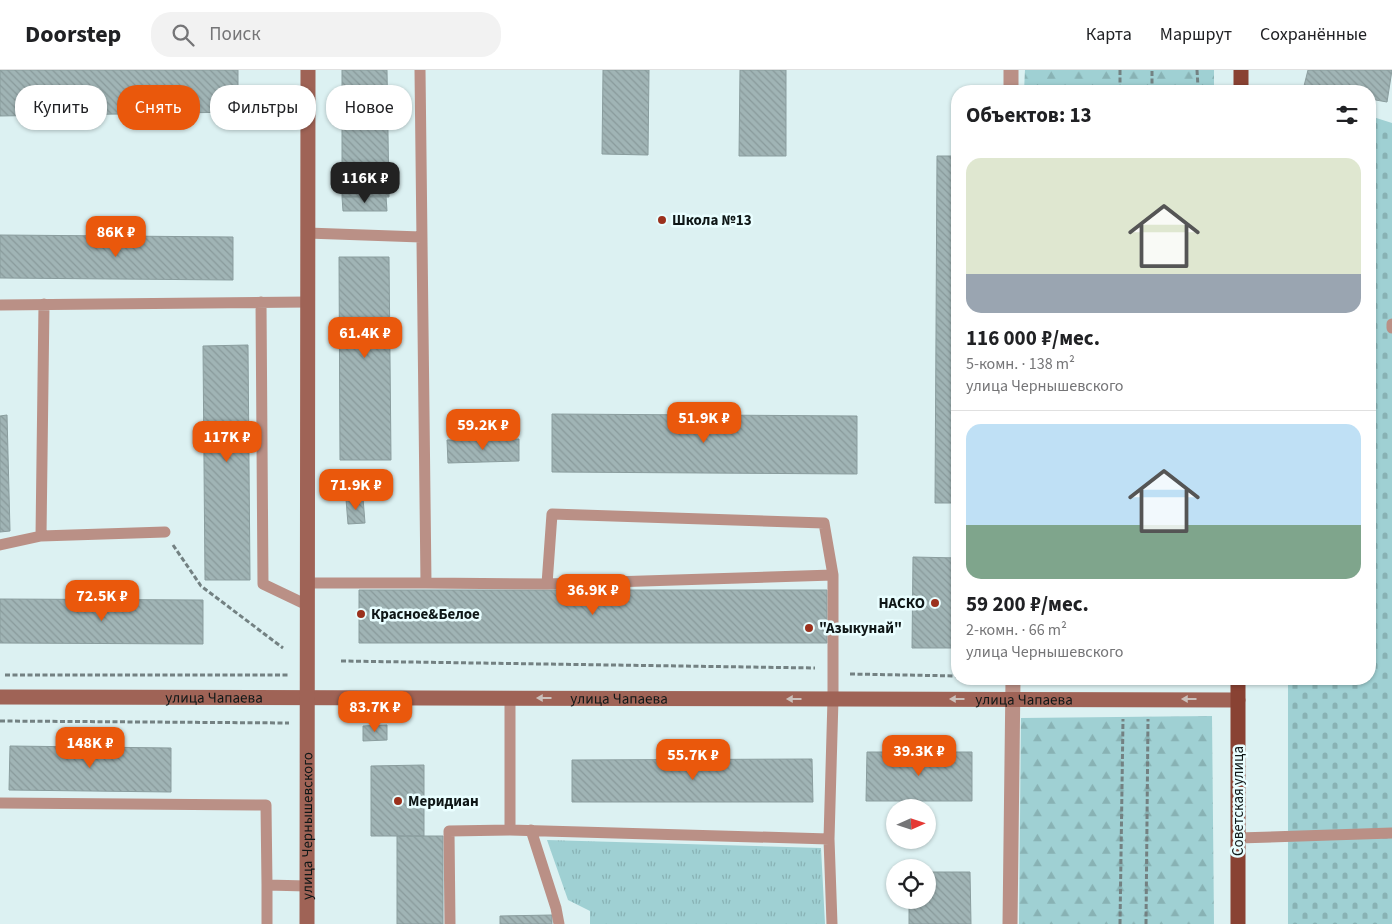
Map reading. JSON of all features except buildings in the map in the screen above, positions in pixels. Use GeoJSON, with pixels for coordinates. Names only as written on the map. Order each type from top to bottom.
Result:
{"type":"FeatureCollection","features":[{"type":"Feature","properties":{"kind":"main road"},"geometry":{"type":"LineString","coordinates":[[1241,70],[1241,85]]}},
{"type":"Feature","properties":{"kind":"main road","name":"Советская улица"},"geometry":{"type":"LineString","coordinates":[[1238,685],[1238,924]]}},
{"type":"Feature","properties":{"kind":"street","name":"улица Чернышевского"},"geometry":{"type":"LineString","coordinates":[[306,924],[308,70]]}},
{"type":"Feature","properties":{"kind":"street"},"geometry":{"type":"LineString","coordinates":[[1011,70],[1011,85]]}},
{"type":"Feature","properties":{"kind":"street"},"geometry":{"type":"LineString","coordinates":[[1010,924],[1013,685]]}},
{"type":"Feature","properties":{"kind":"street","name":"улица Чапаева"},"geometry":{"type":"LineString","coordinates":[[0,697],[1238,700]]}},
{"type":"Feature","properties":{"kind":"lane"},"geometry":{"type":"LineString","coordinates":[[420,70],[426,583]]}},
{"type":"Feature","properties":{"kind":"lane"},"geometry":{"type":"LineString","coordinates":[[307,232],[421,237]]}},
{"type":"Feature","properties":{"kind":"lane"},"geometry":{"type":"LineString","coordinates":[[261,302],[263,584],[306,605]]}},
{"type":"Feature","properties":{"kind":"lane"},"geometry":{"type":"LineString","coordinates":[[0,306],[308,302]]}},
{"type":"Feature","properties":{"kind":"lane"},"geometry":{"type":"LineString","coordinates":[[41,536],[44,304]]}},
{"type":"Feature","properties":{"kind":"lane"},"geometry":{"type":"LineString","coordinates":[[547,584],[552,514],[824,523],[833,575],[834,699],[829,839],[832,924]]}},
{"type":"Feature","properties":{"kind":"lane"},"geometry":{"type":"LineString","coordinates":[[0,544],[41,536],[165,532]]}},
{"type":"Feature","properties":{"kind":"lane"},"geometry":{"type":"LineString","coordinates":[[307,582],[547,584],[833,575]]}},
{"type":"Feature","properties":{"kind":"lane"},"geometry":{"type":"LineString","coordinates":[[510,698],[510,830]]}},
{"type":"Feature","properties":{"kind":"lane"},"geometry":{"type":"LineString","coordinates":[[0,802],[266,805],[267,924]]}},
{"type":"Feature","properties":{"kind":"lane"},"geometry":{"type":"LineString","coordinates":[[450,924],[449,831],[531,830],[829,839]]}},
{"type":"Feature","properties":{"kind":"lane"},"geometry":{"type":"LineString","coordinates":[[531,830],[556,908],[559,924]]}},
{"type":"Feature","properties":{"kind":"lane"},"geometry":{"type":"LineString","coordinates":[[1238,838],[1392,832]]}},
{"type":"Feature","properties":{"kind":"lane"},"geometry":{"type":"LineString","coordinates":[[267,885],[306,886]]}},
{"type":"Feature","properties":{"kind":"path"},"geometry":{"type":"LineString","coordinates":[[1120,70],[1120,85]]}},
{"type":"Feature","properties":{"kind":"path"},"geometry":{"type":"LineString","coordinates":[[1152,70],[1152,85]]}},
{"type":"Feature","properties":{"kind":"path"},"geometry":{"type":"LineString","coordinates":[[1197,70],[1198,85]]}},
{"type":"Feature","properties":{"kind":"path"},"geometry":{"type":"LineString","coordinates":[[165,532],[201,586],[283,648]]}},
{"type":"Feature","properties":{"kind":"path"},"geometry":{"type":"LineString","coordinates":[[341,662],[834,668],[855,676],[951,676]]}},
{"type":"Feature","properties":{"kind":"path"},"geometry":{"type":"LineString","coordinates":[[0,675],[285,675]]}},
{"type":"Feature","properties":{"kind":"path"},"geometry":{"type":"LineString","coordinates":[[1120,924],[1123,699]]}},
{"type":"Feature","properties":{"kind":"path"},"geometry":{"type":"LineString","coordinates":[[1146,924],[1149,699]]}},
{"type":"Feature","properties":{"kind":"path"},"geometry":{"type":"LineString","coordinates":[[0,721],[289,723]]}},
{"type":"Feature","properties":{"kind":"green space"},"geometry":{"type":"Polygon","coordinates":[[[1025,70],[1214,70],[1214,85],[1024,85],[1025,70]]]}},
{"type":"Feature","properties":{"kind":"green space"},"geometry":{"type":"Polygon","coordinates":[[[1376,118],[1392,123],[1392,924],[1288,924],[1288,685],[1376,685],[1376,118]]]}},
{"type":"Feature","properties":{"kind":"green space"},"geometry":{"type":"Polygon","coordinates":[[[1212,716],[1214,924],[1019,924],[1021,718],[1212,716]]]}},
{"type":"Feature","properties":{"kind":"green space"},"geometry":{"type":"Polygon","coordinates":[[[547,840],[821,848],[825,924],[590,924],[590,911],[568,900],[547,840]]]}},
{"type":"Feature","properties":{"kind":"place","name":"Школа №13"},"geometry":{"type":"Point","coordinates":[662,220]}},
{"type":"Feature","properties":{"kind":"place","name":"НАСКО"},"geometry":{"type":"Point","coordinates":[935,603]}},
{"type":"Feature","properties":{"kind":"place","name":"Красное&Белое"},"geometry":{"type":"Point","coordinates":[361,614]}},
{"type":"Feature","properties":{"kind":"place","name":"\"Азыкунай\""},"geometry":{"type":"Point","coordinates":[809,628]}},
{"type":"Feature","properties":{"kind":"place","name":"Меридиан"},"geometry":{"type":"Point","coordinates":[398,801]}}]}
